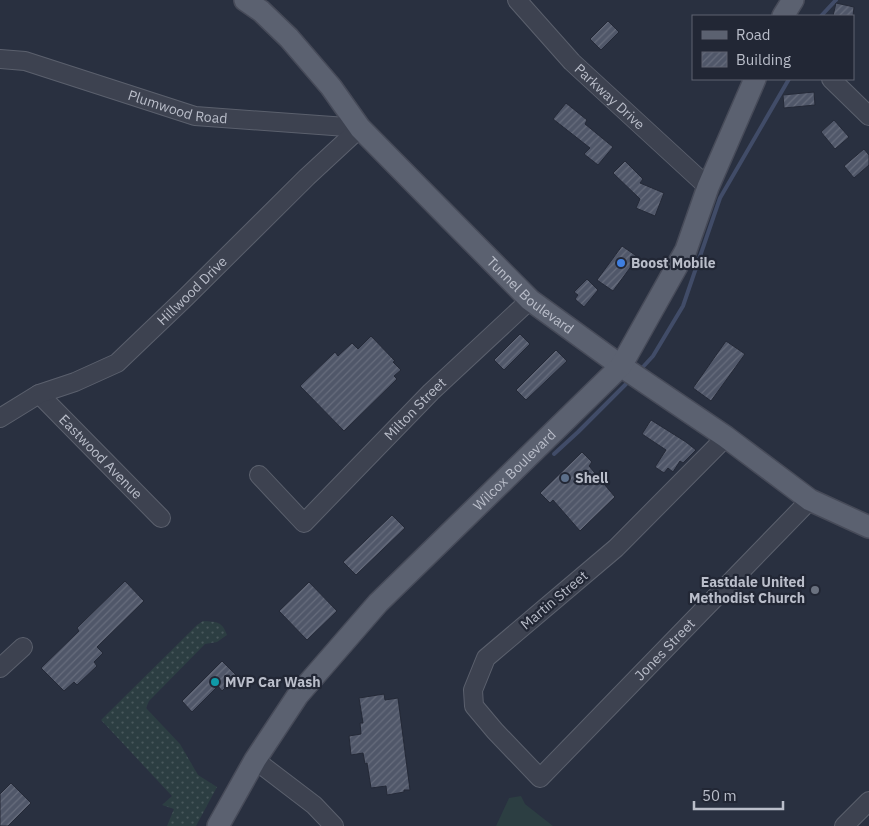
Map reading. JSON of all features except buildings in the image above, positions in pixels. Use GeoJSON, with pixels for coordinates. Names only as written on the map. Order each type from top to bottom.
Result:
{"type":"FeatureCollection","features":[{"type":"Feature","properties":{"kind":"main road","name":"Tunnel Boulevard"},"geometry":{"type":"LineString","coordinates":[[245,0],[261,11],[289,38],[331,87],[360,128],[530,300],[620,366],[726,437],[810,500],[869,527]]}},
{"type":"Feature","properties":{"kind":"main road"},"geometry":{"type":"LineString","coordinates":[[784,15],[792,0]]}},
{"type":"Feature","properties":{"kind":"main road","name":"Wilcox Boulevard"},"geometry":{"type":"LineString","coordinates":[[218,826],[255,760],[298,695],[378,603],[620,366],[686,250],[708,187],[754,80]]}},
{"type":"Feature","properties":{"kind":"street","name":"Parkway Drive"},"geometry":{"type":"LineString","coordinates":[[517,0],[572,62],[708,187]]}},
{"type":"Feature","properties":{"kind":"street","name":"Plumwood Road"},"geometry":{"type":"LineString","coordinates":[[0,59],[25,61],[194,116],[360,128]]}},
{"type":"Feature","properties":{"kind":"street"},"geometry":{"type":"LineString","coordinates":[[832,80],[869,116]]}},
{"type":"Feature","properties":{"kind":"street","name":"Hillwood Drive"},"geometry":{"type":"LineString","coordinates":[[0,418],[39,394],[75,382],[117,363],[360,128]]}},
{"type":"Feature","properties":{"kind":"street","name":"Milton Street"},"geometry":{"type":"LineString","coordinates":[[259,475],[304,523],[431,392],[530,300]]}},
{"type":"Feature","properties":{"kind":"street","name":"Eastwood Avenue"},"geometry":{"type":"LineString","coordinates":[[39,394],[161,518]]}},
{"type":"Feature","properties":{"kind":"street","name":"Martin Street"},"geometry":{"type":"LineString","coordinates":[[540,778],[474,706],[473,690],[486,658],[616,548],[726,437]]}},
{"type":"Feature","properties":{"kind":"street","name":"Jones Street"},"geometry":{"type":"LineString","coordinates":[[540,778],[810,500]]}},
{"type":"Feature","properties":{"kind":"street"},"geometry":{"type":"LineString","coordinates":[[0,668],[23,646]]}},
{"type":"Feature","properties":{"kind":"street"},"geometry":{"type":"LineString","coordinates":[[255,760],[314,805],[334,826]]}},
{"type":"Feature","properties":{"kind":"street"},"geometry":{"type":"LineString","coordinates":[[844,826],[869,800]]}},
{"type":"Feature","properties":{"kind":"shaded area"},"geometry":{"type":"Polygon","coordinates":[[[203,621],[218,623],[223,627],[227,635],[217,642],[205,644],[149,701],[146,708],[180,744],[198,775],[217,787],[196,826],[167,826],[174,809],[162,805],[172,796],[101,720],[203,621]]]}},
{"type":"Feature","properties":{"kind":"shaded area"},"geometry":{"type":"Polygon","coordinates":[[[521,796],[525,804],[553,826],[496,826],[509,798],[521,796]]]}},
{"type":"Feature","properties":{"kind":"waterway"},"geometry":{"type":"LineString","coordinates":[[822,15],[836,0]]}},
{"type":"Feature","properties":{"kind":"waterway"},"geometry":{"type":"LineString","coordinates":[[642,368],[653,356],[683,306],[720,198],[788,80]]}},
{"type":"Feature","properties":{"kind":"waterway"},"geometry":{"type":"LineString","coordinates":[[554,454],[627,383]]}},
{"type":"Feature","properties":{"kind":"place","name":"Boost Mobile"},"geometry":{"type":"Point","coordinates":[621,263]}},
{"type":"Feature","properties":{"kind":"place","name":"Shell"},"geometry":{"type":"Point","coordinates":[565,478]}},
{"type":"Feature","properties":{"kind":"place","name":"Eastdale United Methodist Church"},"geometry":{"type":"Point","coordinates":[815,590]}},
{"type":"Feature","properties":{"kind":"place","name":"MVP Car Wash"},"geometry":{"type":"Point","coordinates":[215,682]}}]}
